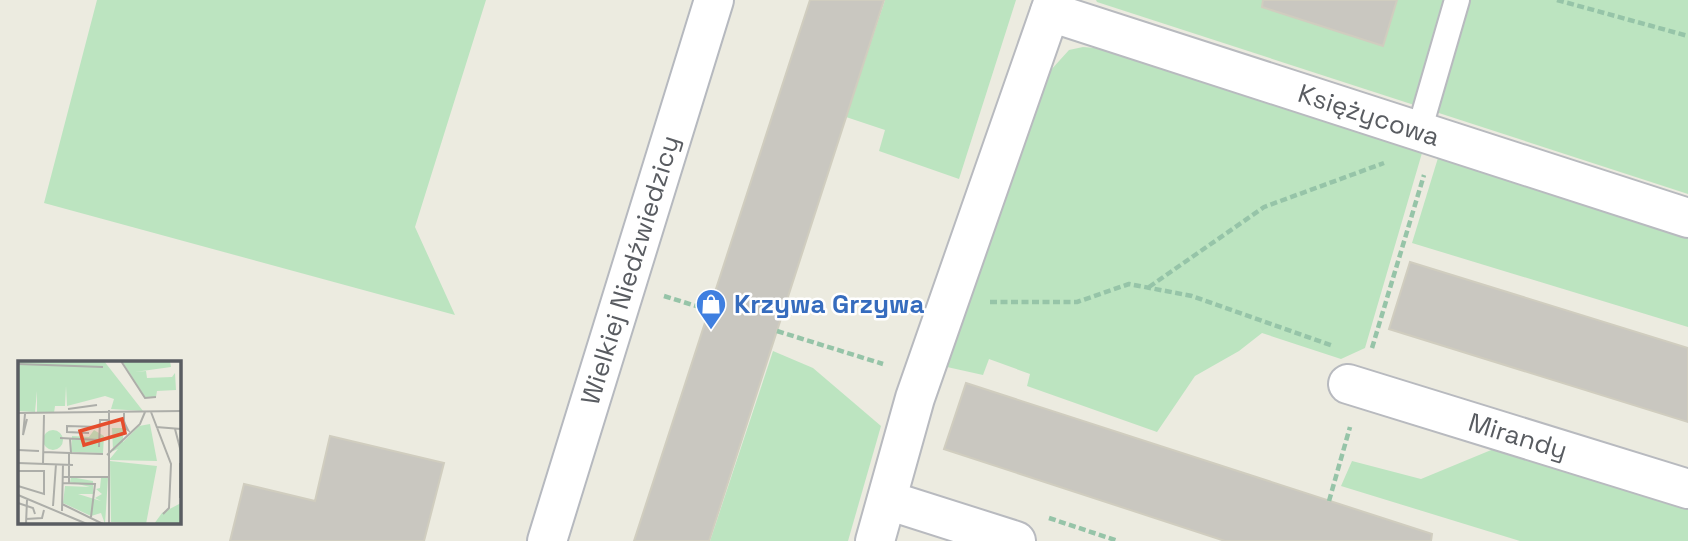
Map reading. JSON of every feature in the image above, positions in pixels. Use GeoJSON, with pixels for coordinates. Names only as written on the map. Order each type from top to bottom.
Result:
{"type":"FeatureCollection","features":[{"type":"Feature","properties":{"kind":"street","name":"Wielkiej Niedźwiedzicy"},"geometry":{"type":"LineString","coordinates":[[547,541],[714,0]]}},
{"type":"Feature","properties":{"kind":"street","name":"Księżycowa"},"geometry":{"type":"LineString","coordinates":[[1052,6],[1429,138],[1688,218]]}},
{"type":"Feature","properties":{"kind":"street"},"geometry":{"type":"LineString","coordinates":[[875,541],[923,376],[1052,6]]}},
{"type":"Feature","properties":{"kind":"street","name":"Mirandy"},"geometry":{"type":"LineString","coordinates":[[1354,364],[1688,489]]}},
{"type":"Feature","properties":{"kind":"street"},"geometry":{"type":"LineString","coordinates":[[887,500],[1016,541]]}},
{"type":"Feature","properties":{"kind":"lane"},"geometry":{"type":"LineString","coordinates":[[1429,138],[1457,0]]}},
{"type":"Feature","properties":{"kind":"path"},"geometry":{"type":"LineString","coordinates":[[1557,0],[1688,36]]}},
{"type":"Feature","properties":{"kind":"path"},"geometry":{"type":"LineString","coordinates":[[1149,288],[1264,207],[1429,138]]}},
{"type":"Feature","properties":{"kind":"path"},"geometry":{"type":"LineString","coordinates":[[949,302],[1077,302],[1129,284],[1192,296],[1354,364],[1429,138]]}},
{"type":"Feature","properties":{"kind":"path"},"geometry":{"type":"LineString","coordinates":[[777,331],[923,376]]}},
{"type":"Feature","properties":{"kind":"green space"},"geometry":{"type":"Polygon","coordinates":[[[97,0],[486,0],[415,227],[455,315],[44,203],[97,0]]]}},
{"type":"Feature","properties":{"kind":"green space"},"geometry":{"type":"Polygon","coordinates":[[[885,0],[1016,0],[959,179],[879,151],[885,130],[846,117],[885,0]]]}},
{"type":"Feature","properties":{"kind":"green space"},"geometry":{"type":"Polygon","coordinates":[[[1096,0],[1688,0],[1688,194],[1097,2],[1096,0]]]}},
{"type":"Feature","properties":{"kind":"green space"},"geometry":{"type":"Polygon","coordinates":[[[1083,47],[1108,49],[1171,67],[1422,153],[1365,348],[1341,359],[1262,333],[1239,351],[1195,376],[1157,432],[1027,386],[1030,374],[989,359],[983,375],[947,367],[960,314],[1050,71],[1069,50],[1083,47]]]}},
{"type":"Feature","properties":{"kind":"green space"},"geometry":{"type":"Polygon","coordinates":[[[1441,148],[1688,230],[1688,327],[1412,243],[1441,148]]]}},
{"type":"Feature","properties":{"kind":"green space"},"geometry":{"type":"Polygon","coordinates":[[[773,351],[813,368],[881,426],[848,541],[710,541],[773,351]]]}},
{"type":"Feature","properties":{"kind":"green space"},"geometry":{"type":"Polygon","coordinates":[[[1496,448],[1688,507],[1688,541],[1520,541],[1341,486],[1352,461],[1421,479],[1496,448]]]}},
{"type":"Feature","properties":{"kind":"building"},"geometry":{"type":"Polygon","coordinates":[[[810,0],[884,0],[709,541],[634,541],[810,0]]]}},
{"type":"Feature","properties":{"kind":"building"},"geometry":{"type":"Polygon","coordinates":[[[1263,0],[1397,0],[1383,46],[1262,7],[1263,0]]]}},
{"type":"Feature","properties":{"kind":"building"},"geometry":{"type":"Polygon","coordinates":[[[1410,262],[1688,348],[1688,422],[1389,329],[1410,262]]]}},
{"type":"Feature","properties":{"kind":"building"},"geometry":{"type":"Polygon","coordinates":[[[966,383],[1432,534],[1431,541],[1225,541],[944,449],[966,383]]]}},
{"type":"Feature","properties":{"kind":"building"},"geometry":{"type":"Polygon","coordinates":[[[330,436],[444,463],[424,541],[230,541],[244,484],[315,501],[330,436]]]}},
{"type":"Feature","properties":{"kind":"place","name":"Krzywa Grzywa"},"geometry":{"type":"Point","coordinates":[711,331]}}]}
